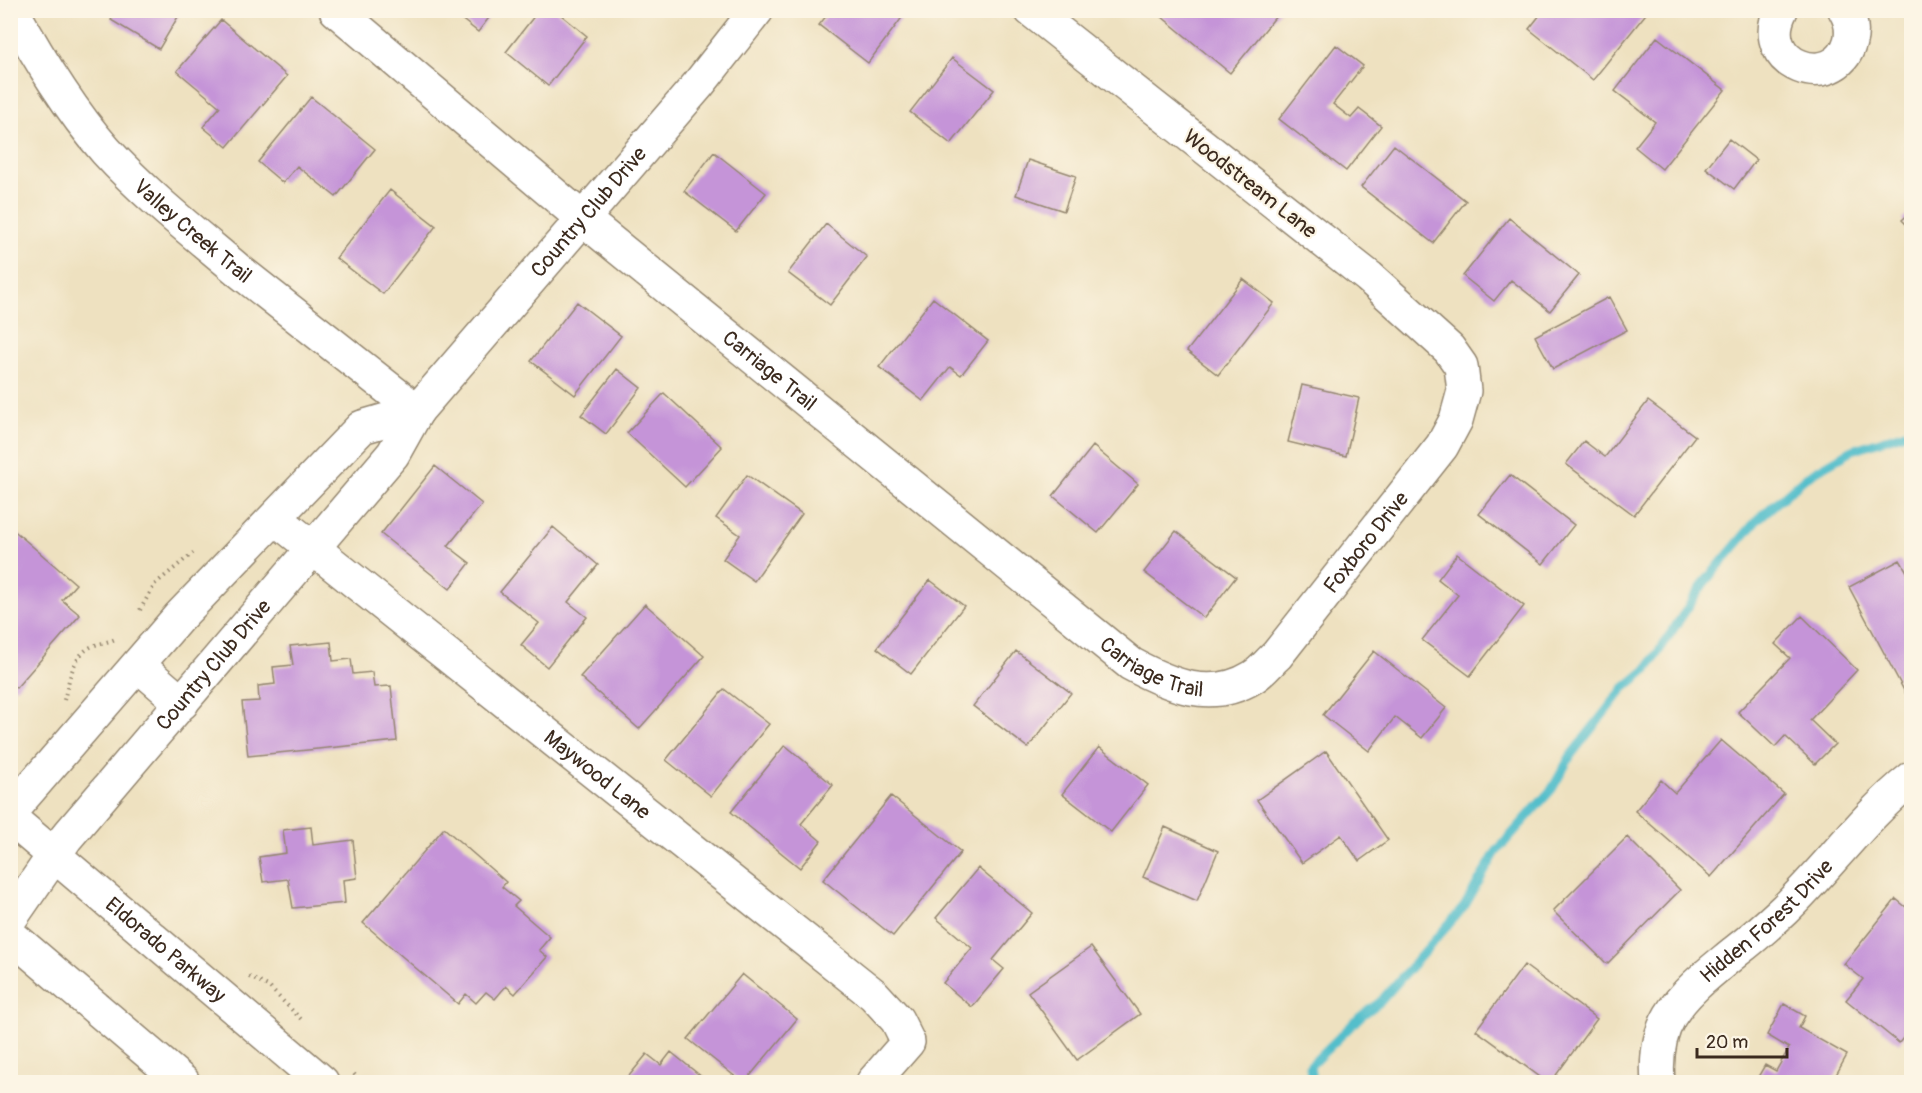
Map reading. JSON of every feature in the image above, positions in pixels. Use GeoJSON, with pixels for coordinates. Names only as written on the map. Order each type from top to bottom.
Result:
{"type":"FeatureCollection","features":[{"type":"Feature","properties":{"kind":"street","name":"Valley Creek Trail"},"geometry":{"type":"LineString","coordinates":[[12,10],[39,58],[84,123],[106,150],[138,182],[197,236],[417,411]]}},
{"type":"Feature","properties":{"kind":"street","name":"Carriage Trail"},"geometry":{"type":"LineString","coordinates":[[336,10],[584,219],[1131,664],[1163,681],[1191,689],[1224,689]]}},
{"type":"Feature","properties":{"kind":"street","name":"Country Club Drive"},"geometry":{"type":"LineString","coordinates":[[10,919],[53,855],[393,454],[417,411],[698,85],[758,10]]}},
{"type":"Feature","properties":{"kind":"street","name":"Woodstream Lane"},"geometry":{"type":"LineString","coordinates":[[1031,10],[1369,277],[1449,349],[1461,366]]}},
{"type":"Feature","properties":{"kind":"street"},"geometry":{"type":"LineString","coordinates":[[1781,10],[1775,28],[1778,48],[1791,62],[1808,69],[1821,69],[1833,65],[1846,51],[1851,33],[1850,21],[1845,10]]}},
{"type":"Feature","properties":{"kind":"street","name":"Foxboro Drive"},"geometry":{"type":"LineString","coordinates":[[1224,689],[1254,677],[1277,655],[1442,446],[1456,420],[1464,390],[1461,366]]}},
{"type":"Feature","properties":{"kind":"street"},"geometry":{"type":"LineString","coordinates":[[10,812],[206,589],[362,427],[417,411]]}},
{"type":"Feature","properties":{"kind":"street","name":"Maywood Lane"},"geometry":{"type":"LineString","coordinates":[[275,518],[867,989],[892,1014],[908,1042],[873,1083]]}},
{"type":"Feature","properties":{"kind":"street"},"geometry":{"type":"LineString","coordinates":[[138,665],[182,703]]}},
{"type":"Feature","properties":{"kind":"street","name":"Hidden Forest Drive"},"geometry":{"type":"LineString","coordinates":[[1658,1083],[1658,1044],[1669,1017],[1678,1004],[1700,981],[1786,907],[1880,807],[1911,778]]}},
{"type":"Feature","properties":{"kind":"street","name":"Eldorado Parkway"},"geometry":{"type":"LineString","coordinates":[[10,818],[322,1083]]}},
{"type":"Feature","properties":{"kind":"street"},"geometry":{"type":"LineString","coordinates":[[10,935],[183,1083]]}},
{"type":"Feature","properties":{"kind":"building"},"geometry":{"type":"Polygon","coordinates":[[[117,10],[182,10],[159,49],[111,20],[117,10]]]}},
{"type":"Feature","properties":{"kind":"building"},"geometry":{"type":"Polygon","coordinates":[[[450,10],[495,10],[478,32],[450,10]]]}},
{"type":"Feature","properties":{"kind":"building"},"geometry":{"type":"Polygon","coordinates":[[[539,10],[555,10],[587,36],[548,86],[506,52],[539,10]]]}},
{"type":"Feature","properties":{"kind":"building"},"geometry":{"type":"Polygon","coordinates":[[[831,10],[890,10],[901,19],[868,63],[819,25],[831,10]]]}},
{"type":"Feature","properties":{"kind":"building"},"geometry":{"type":"Polygon","coordinates":[[[1158,10],[1281,10],[1230,73],[1156,12],[1158,10]]]}},
{"type":"Feature","properties":{"kind":"building"},"geometry":{"type":"Polygon","coordinates":[[[1544,10],[1649,10],[1593,80],[1529,29],[1544,10]]]}},
{"type":"Feature","properties":{"kind":"building"},"geometry":{"type":"Polygon","coordinates":[[[221,20],[287,76],[227,147],[203,127],[220,107],[177,71],[221,20]]]}},
{"type":"Feature","properties":{"kind":"building"},"geometry":{"type":"Polygon","coordinates":[[[1657,37],[1725,90],[1662,169],[1635,147],[1655,122],[1615,91],[1657,37]]]}},
{"type":"Feature","properties":{"kind":"building"},"geometry":{"type":"Polygon","coordinates":[[[1336,45],[1363,66],[1333,104],[1351,118],[1359,109],[1381,126],[1346,171],[1279,119],[1336,45]]]}},
{"type":"Feature","properties":{"kind":"building"},"geometry":{"type":"Polygon","coordinates":[[[952,58],[994,90],[951,144],[910,112],[952,58]]]}},
{"type":"Feature","properties":{"kind":"building"},"geometry":{"type":"Polygon","coordinates":[[[311,97],[375,149],[336,197],[297,166],[283,183],[258,162],[311,97]]]}},
{"type":"Feature","properties":{"kind":"building"},"geometry":{"type":"Polygon","coordinates":[[[1729,139],[1756,160],[1734,189],[1706,168],[1729,139]]]}},
{"type":"Feature","properties":{"kind":"building"},"geometry":{"type":"Polygon","coordinates":[[[1394,145],[1466,201],[1433,243],[1361,187],[1394,145]]]}},
{"type":"Feature","properties":{"kind":"building"},"geometry":{"type":"Polygon","coordinates":[[[714,152],[766,193],[736,231],[684,191],[714,152]]]}},
{"type":"Feature","properties":{"kind":"building"},"geometry":{"type":"Polygon","coordinates":[[[1028,160],[1076,176],[1064,211],[1016,195],[1028,160]]]}},
{"type":"Feature","properties":{"kind":"building"},"geometry":{"type":"Polygon","coordinates":[[[390,190],[436,226],[383,294],[336,258],[390,190]]]}},
{"type":"Feature","properties":{"kind":"building"},"geometry":{"type":"Polygon","coordinates":[[[1912,211],[1912,230],[1902,220],[1912,211]]]}},
{"type":"Feature","properties":{"kind":"building"},"geometry":{"type":"Polygon","coordinates":[[[1509,218],[1579,275],[1550,311],[1511,280],[1494,301],[1463,276],[1509,218]]]}},
{"type":"Feature","properties":{"kind":"building"},"geometry":{"type":"Polygon","coordinates":[[[826,224],[867,257],[830,305],[788,273],[826,224]]]}},
{"type":"Feature","properties":{"kind":"building"},"geometry":{"type":"Polygon","coordinates":[[[1243,279],[1274,303],[1218,375],[1187,351],[1243,279]]]}},
{"type":"Feature","properties":{"kind":"building"},"geometry":{"type":"Polygon","coordinates":[[[1609,297],[1627,330],[1553,369],[1535,336],[1609,297]]]}},
{"type":"Feature","properties":{"kind":"building"},"geometry":{"type":"Polygon","coordinates":[[[933,298],[988,341],[961,375],[950,367],[923,401],[879,367],[933,298]]]}},
{"type":"Feature","properties":{"kind":"building"},"geometry":{"type":"Polygon","coordinates":[[[577,302],[621,336],[575,395],[531,361],[577,302]]]}},
{"type":"Feature","properties":{"kind":"building"},"geometry":{"type":"Polygon","coordinates":[[[617,369],[641,388],[606,434],[581,415],[617,369]]]}},
{"type":"Feature","properties":{"kind":"building"},"geometry":{"type":"Polygon","coordinates":[[[1302,385],[1359,398],[1346,456],[1288,442],[1302,385]]]}},
{"type":"Feature","properties":{"kind":"building"},"geometry":{"type":"Polygon","coordinates":[[[664,393],[722,447],[685,487],[627,433],[664,393]]]}},
{"type":"Feature","properties":{"kind":"building"},"geometry":{"type":"Polygon","coordinates":[[[1648,401],[1695,436],[1634,515],[1566,464],[1584,441],[1605,457],[1648,401]]]}},
{"type":"Feature","properties":{"kind":"building"},"geometry":{"type":"Polygon","coordinates":[[[1093,446],[1138,484],[1098,533],[1053,496],[1093,446]]]}},
{"type":"Feature","properties":{"kind":"building"},"geometry":{"type":"Polygon","coordinates":[[[435,466],[482,504],[448,546],[470,563],[450,589],[381,534],[435,466]]]}},
{"type":"Feature","properties":{"kind":"building"},"geometry":{"type":"Polygon","coordinates":[[[747,475],[802,514],[754,581],[723,559],[740,535],[716,518],[747,475]]]}},
{"type":"Feature","properties":{"kind":"building"},"geometry":{"type":"Polygon","coordinates":[[[1510,475],[1574,525],[1543,564],[1479,514],[1510,475]]]}},
{"type":"Feature","properties":{"kind":"building"},"geometry":{"type":"Polygon","coordinates":[[[10,527],[76,584],[62,600],[80,615],[16,688],[10,683],[10,527]]]}},
{"type":"Feature","properties":{"kind":"building"},"geometry":{"type":"Polygon","coordinates":[[[553,527],[598,565],[568,602],[587,617],[547,667],[521,645],[539,623],[500,592],[553,527]]]}},
{"type":"Feature","properties":{"kind":"building"},"geometry":{"type":"Polygon","coordinates":[[[1176,531],[1236,577],[1204,618],[1144,572],[1176,531]]]}},
{"type":"Feature","properties":{"kind":"building"},"geometry":{"type":"Polygon","coordinates":[[[1457,554],[1524,606],[1470,676],[1422,640],[1458,595],[1438,579],[1457,554]]]}},
{"type":"Feature","properties":{"kind":"building"},"geometry":{"type":"Polygon","coordinates":[[[1900,560],[1912,580],[1912,694],[1907,696],[1849,587],[1900,560]]]}},
{"type":"Feature","properties":{"kind":"building"},"geometry":{"type":"Polygon","coordinates":[[[930,580],[964,606],[911,674],[877,648],[930,580]]]}},
{"type":"Feature","properties":{"kind":"building"},"geometry":{"type":"Polygon","coordinates":[[[645,604],[704,656],[639,729],[580,677],[645,604]]]}},
{"type":"Feature","properties":{"kind":"building"},"geometry":{"type":"Polygon","coordinates":[[[1802,616],[1857,670],[1810,720],[1835,744],[1815,764],[1785,736],[1775,747],[1738,712],[1790,658],[1775,644],[1802,616]]]}},
{"type":"Feature","properties":{"kind":"building"},"geometry":{"type":"Polygon","coordinates":[[[331,642],[333,661],[351,659],[353,674],[372,672],[374,687],[391,686],[397,741],[248,756],[242,702],[259,701],[258,686],[275,684],[273,667],[293,665],[290,646],[331,642]]]}},
{"type":"Feature","properties":{"kind":"building"},"geometry":{"type":"Polygon","coordinates":[[[1016,651],[1071,693],[1028,748],[973,706],[1016,651]]]}},
{"type":"Feature","properties":{"kind":"building"},"geometry":{"type":"Polygon","coordinates":[[[1374,651],[1446,708],[1422,738],[1395,717],[1369,751],[1323,715],[1374,651]]]}},
{"type":"Feature","properties":{"kind":"building"},"geometry":{"type":"Polygon","coordinates":[[[724,689],[769,724],[711,796],[666,760],[724,689]]]}},
{"type":"Feature","properties":{"kind":"building"},"geometry":{"type":"Polygon","coordinates":[[[1721,740],[1784,794],[1711,877],[1635,811],[1661,780],[1675,793],[1721,740]]]}},
{"type":"Feature","properties":{"kind":"building"},"geometry":{"type":"Polygon","coordinates":[[[785,745],[833,785],[801,824],[821,841],[800,868],[731,812],[785,745]]]}},
{"type":"Feature","properties":{"kind":"building"},"geometry":{"type":"Polygon","coordinates":[[[1099,747],[1148,785],[1111,832],[1062,794],[1099,747]]]}},
{"type":"Feature","properties":{"kind":"building"},"geometry":{"type":"Polygon","coordinates":[[[1326,751],[1388,840],[1359,861],[1341,835],[1302,863],[1257,800],[1326,751]]]}},
{"type":"Feature","properties":{"kind":"building"},"geometry":{"type":"Polygon","coordinates":[[[891,796],[961,852],[893,936],[823,880],[891,796]]]}},
{"type":"Feature","properties":{"kind":"building"},"geometry":{"type":"Polygon","coordinates":[[[311,827],[313,845],[353,840],[357,878],[343,880],[345,903],[293,908],[288,879],[263,882],[259,857],[286,853],[283,830],[311,827]]]}},
{"type":"Feature","properties":{"kind":"building"},"geometry":{"type":"Polygon","coordinates":[[[1165,827],[1218,851],[1197,901],[1143,877],[1165,827]]]}},
{"type":"Feature","properties":{"kind":"building"},"geometry":{"type":"Polygon","coordinates":[[[444,828],[506,882],[502,887],[519,901],[514,906],[550,937],[539,950],[547,957],[515,994],[506,986],[495,999],[486,992],[476,1003],[466,994],[458,1004],[363,923],[444,828]]]}},
{"type":"Feature","properties":{"kind":"building"},"geometry":{"type":"Polygon","coordinates":[[[1627,837],[1680,890],[1607,964],[1553,911],[1627,837]]]}},
{"type":"Feature","properties":{"kind":"building"},"geometry":{"type":"Polygon","coordinates":[[[978,868],[1032,913],[993,960],[1004,969],[972,1007],[943,983],[972,948],[936,918],[978,868]]]}},
{"type":"Feature","properties":{"kind":"building"},"geometry":{"type":"Polygon","coordinates":[[[1896,899],[1912,912],[1912,1027],[1899,1043],[1846,1000],[1863,979],[1844,964],[1896,899]]]}},
{"type":"Feature","properties":{"kind":"building"},"geometry":{"type":"Polygon","coordinates":[[[1091,947],[1140,1014],[1077,1060],[1028,992],[1091,947]]]}},
{"type":"Feature","properties":{"kind":"building"},"geometry":{"type":"Polygon","coordinates":[[[1524,965],[1597,1019],[1551,1082],[1547,1082],[1476,1030],[1524,965]]]}},
{"type":"Feature","properties":{"kind":"building"},"geometry":{"type":"Polygon","coordinates":[[[742,974],[797,1019],[745,1082],[742,1082],[688,1039],[742,974]]]}},
{"type":"Feature","properties":{"kind":"building"},"geometry":{"type":"Polygon","coordinates":[[[1784,1004],[1805,1016],[1799,1028],[1847,1055],[1832,1082],[1755,1082],[1765,1065],[1776,1071],[1789,1048],[1767,1035],[1784,1004]]]}},
{"type":"Feature","properties":{"kind":"building"},"geometry":{"type":"Polygon","coordinates":[[[671,1052],[708,1082],[624,1082],[647,1054],[661,1065],[671,1052]]]}},
{"type":"Feature","properties":{"kind":"waterway"},"geometry":{"type":"LineString","coordinates":[[1312,1082],[1310,1066],[1361,1016],[1380,1002],[1464,907],[1496,852],[1552,789],[1571,755],[1623,689],[1647,669],[1704,583],[1757,520],[1806,477],[1852,450],[1905,433],[1912,433]]}}]}
